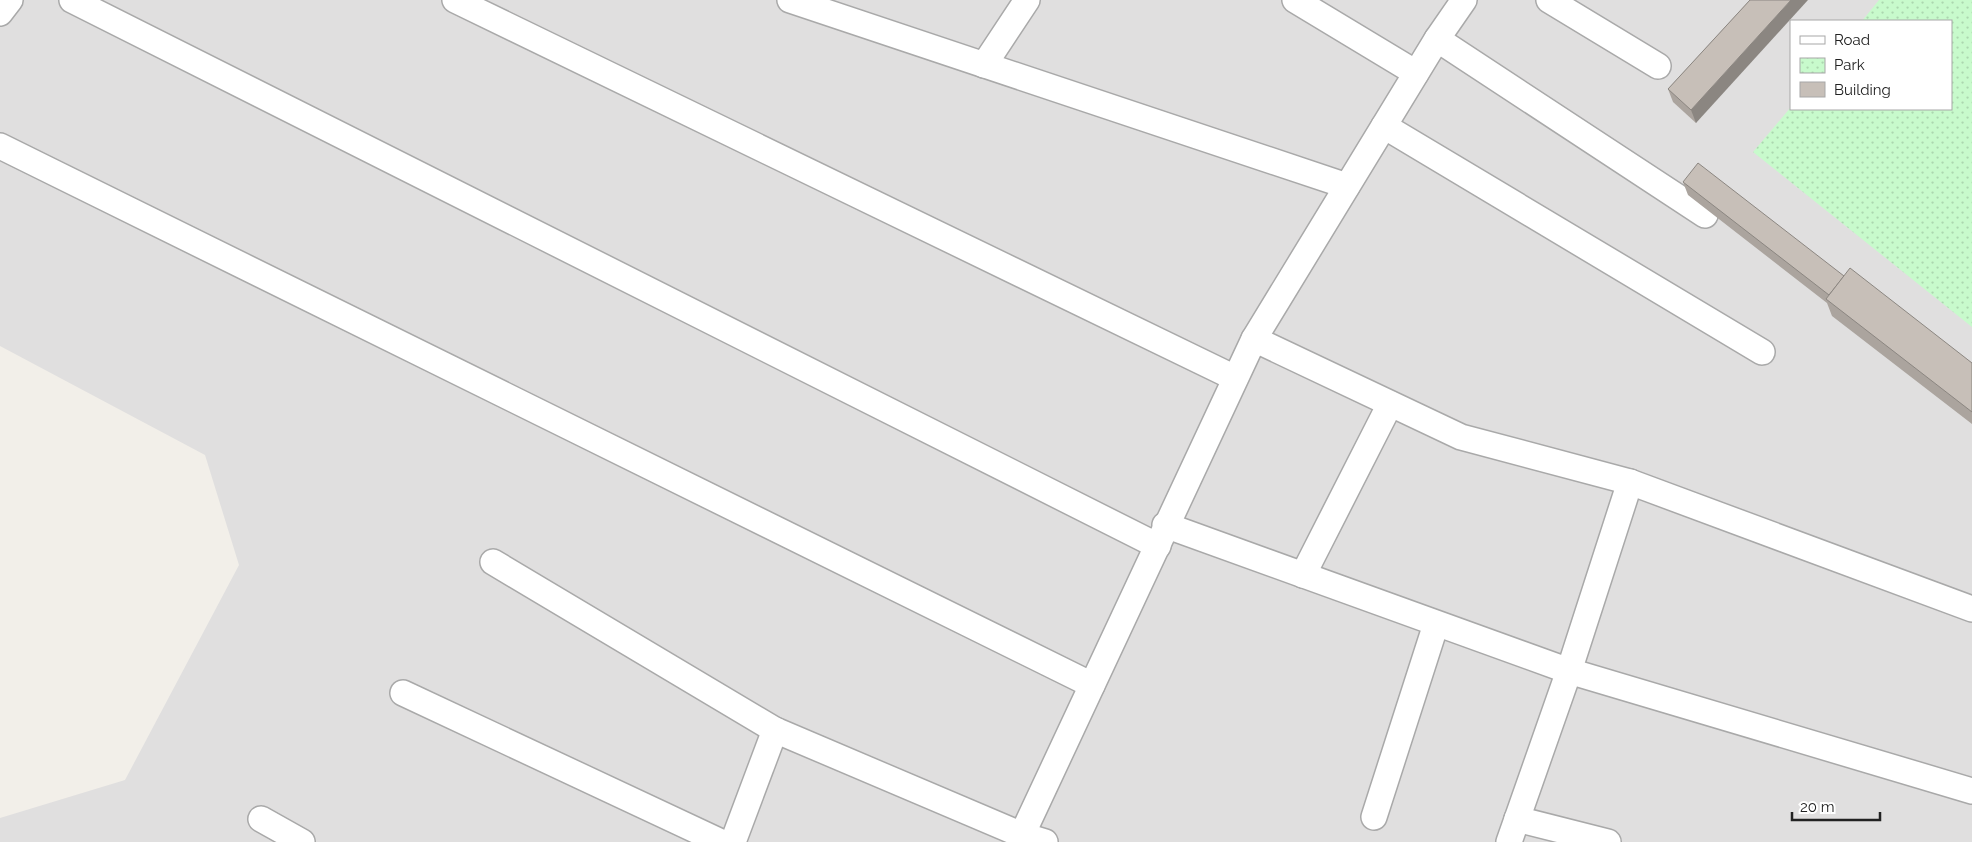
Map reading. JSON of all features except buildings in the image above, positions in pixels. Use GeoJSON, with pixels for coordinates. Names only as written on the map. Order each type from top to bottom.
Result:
{"type":"FeatureCollection","features":[{"type":"Feature","properties":{"kind":"street"},"geometry":{"type":"LineString","coordinates":[[0,13],[10,0]]}},
{"type":"Feature","properties":{"kind":"street"},"geometry":{"type":"LineString","coordinates":[[72,0],[1161,536],[1303,575],[1569,671],[1972,791]]}},
{"type":"Feature","properties":{"kind":"street"},"geometry":{"type":"LineString","coordinates":[[455,0],[1235,378]]}},
{"type":"Feature","properties":{"kind":"street"},"geometry":{"type":"LineString","coordinates":[[790,0],[1347,186]]}},
{"type":"Feature","properties":{"kind":"street"},"geometry":{"type":"LineString","coordinates":[[984,65],[1027,0]]}},
{"type":"Feature","properties":{"kind":"street"},"geometry":{"type":"LineString","coordinates":[[1295,0],[1416,73]]}},
{"type":"Feature","properties":{"kind":"street"},"geometry":{"type":"LineString","coordinates":[[493,562],[775,730],[1033,838],[1092,685],[1254,339],[1437,39],[1464,0]]}},
{"type":"Feature","properties":{"kind":"street"},"geometry":{"type":"LineString","coordinates":[[1549,0],[1658,66]]}},
{"type":"Feature","properties":{"kind":"street"},"geometry":{"type":"LineString","coordinates":[[1437,39],[1705,215]]}},
{"type":"Feature","properties":{"kind":"street"},"geometry":{"type":"LineString","coordinates":[[1384,126],[1762,352]]}},
{"type":"Feature","properties":{"kind":"street"},"geometry":{"type":"LineString","coordinates":[[0,146],[1092,685]]}},
{"type":"Feature","properties":{"kind":"street"},"geometry":{"type":"LineString","coordinates":[[1254,339],[1461,437],[1630,482],[1972,609]]}},
{"type":"Feature","properties":{"kind":"street"},"geometry":{"type":"LineString","coordinates":[[1303,575],[1390,404]]}},
{"type":"Feature","properties":{"kind":"street"},"geometry":{"type":"LineString","coordinates":[[1508,842],[1569,671],[1630,482]]}},
{"type":"Feature","properties":{"kind":"street"},"geometry":{"type":"LineString","coordinates":[[1374,817],[1436,624]]}},
{"type":"Feature","properties":{"kind":"street"},"geometry":{"type":"LineString","coordinates":[[403,693],[721,842]]}},
{"type":"Feature","properties":{"kind":"street"},"geometry":{"type":"LineString","coordinates":[[733,842],[775,730]]}},
{"type":"Feature","properties":{"kind":"street"},"geometry":{"type":"LineString","coordinates":[[1517,818],[1608,842]]}},
{"type":"Feature","properties":{"kind":"street"},"geometry":{"type":"LineString","coordinates":[[261,819],[302,842]]}},
{"type":"Feature","properties":{"kind":"shaded area"},"geometry":{"type":"Polygon","coordinates":[[[0,0],[1972,0],[1972,842],[0,842],[0,818],[125,780],[239,565],[205,455],[0,346],[0,0]]]}},
{"type":"Feature","properties":{"kind":"green space"},"geometry":{"type":"Polygon","coordinates":[[[1879,0],[1972,0],[1972,327],[1753,152],[1790,108],[1790,110],[1952,110],[1952,20],[1863,20],[1879,0]]]}}]}
